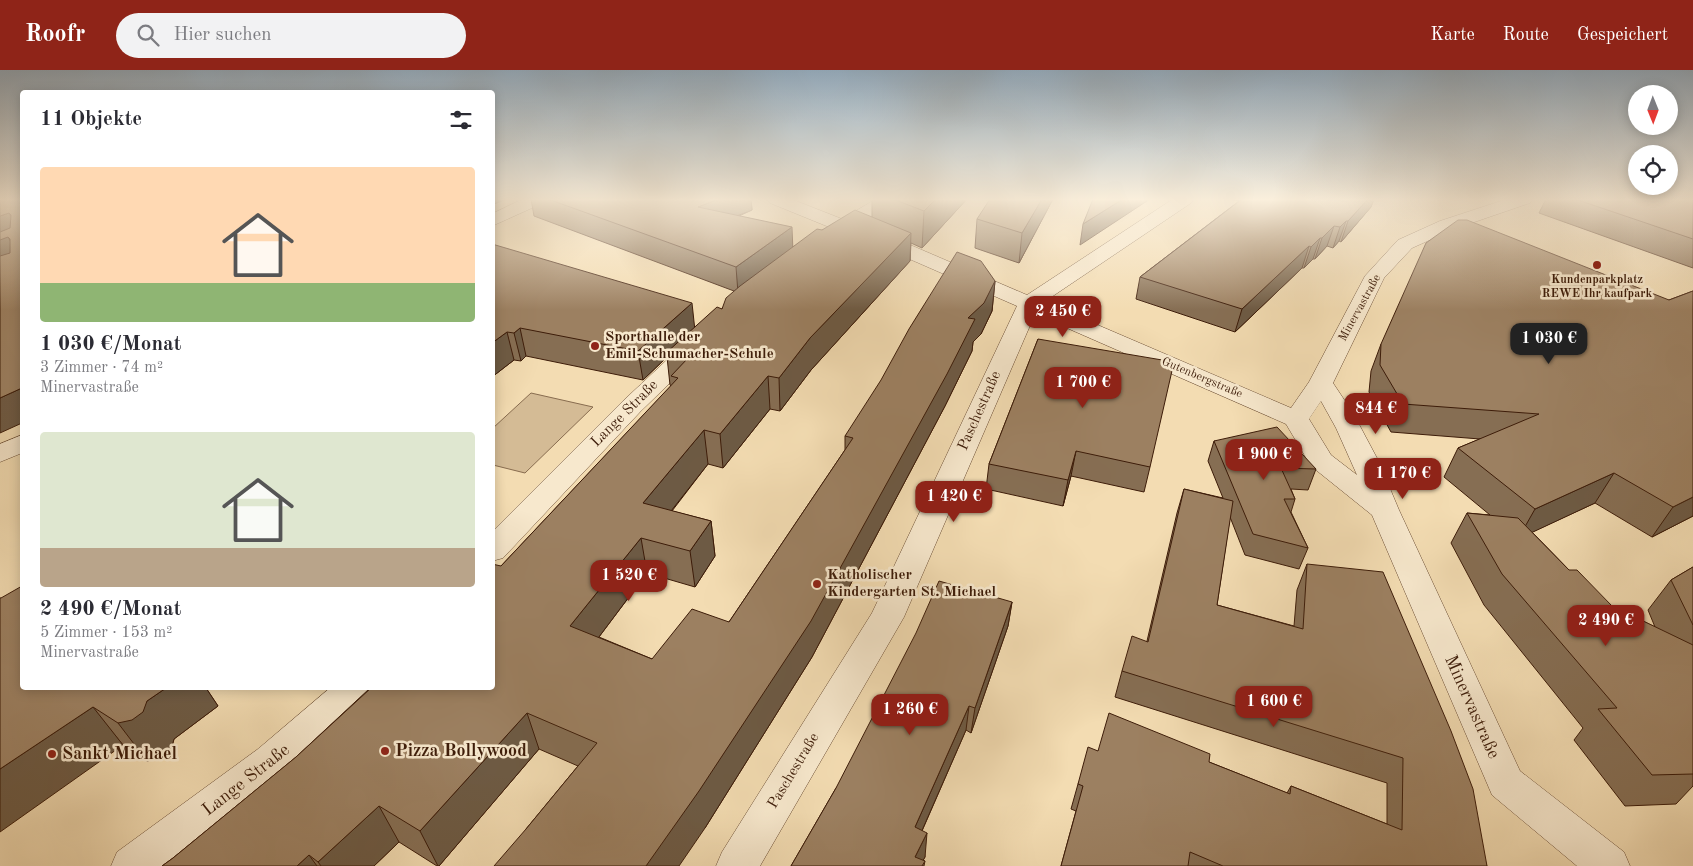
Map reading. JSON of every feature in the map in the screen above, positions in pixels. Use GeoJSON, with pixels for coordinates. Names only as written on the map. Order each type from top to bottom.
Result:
{"type":"FeatureCollection","features":[{"type":"Feature","properties":{"kind":"street"},"geometry":{"type":"LineString","coordinates":[[818,244],[828,236]]}},
{"type":"Feature","properties":{"kind":"street","name":"Gutenbergstraße"},"geometry":{"type":"LineString","coordinates":[[873,236],[1296,419]]}},
{"type":"Feature","properties":{"kind":"street"},"geometry":{"type":"LineString","coordinates":[[1029,303],[1129,236]]}},
{"type":"Feature","properties":{"kind":"street","name":"Minervastraße"},"geometry":{"type":"LineString","coordinates":[[1384,510],[1321,460],[1296,419],[1320,383],[1375,276],[1404,244],[1422,236]]}},
{"type":"Feature","properties":{"kind":"street","name":"Paschestraße"},"geometry":{"type":"LineString","coordinates":[[737,866],[887,617],[1029,303]]}},
{"type":"Feature","properties":{"kind":"street","name":"Lange Straße"},"geometry":{"type":"LineString","coordinates":[[495,548],[632,406],[712,331]]}},
{"type":"Feature","properties":{"kind":"street","name":"Minervastraße"},"geometry":{"type":"LineString","coordinates":[[1320,383],[1339,408],[1372,475],[1384,510],[1506,782],[1609,866]]}},
{"type":"Feature","properties":{"kind":"street"},"geometry":{"type":"LineString","coordinates":[[0,454],[20,445]]}},
{"type":"Feature","properties":{"kind":"street","name":"Lange Straße"},"geometry":{"type":"LineString","coordinates":[[132,866],[272,762],[352,690]]}},
{"type":"Feature","properties":{"kind":"shaded area"},"geometry":{"type":"Polygon","coordinates":[[[531,393],[593,407],[525,473],[495,466],[495,426],[531,393]]]}},
{"type":"Feature","properties":{"kind":"building"},"geometry":{"type":"Polygon","coordinates":[[[0,236],[20,236],[20,389],[0,398],[0,256],[10,253],[10,239],[8,237],[0,240],[0,236]]]}},
{"type":"Feature","properties":{"kind":"building"},"geometry":{"type":"Polygon","coordinates":[[[651,236],[779,236],[736,267],[651,236]]]}},
{"type":"Feature","properties":{"kind":"building"},"geometry":{"type":"Polygon","coordinates":[[[807,236],[908,236],[810,338],[779,378],[768,376],[720,434],[704,430],[643,503],[711,521],[690,551],[641,538],[570,626],[652,659],[692,609],[729,622],[853,438],[845,436],[881,380],[909,329],[957,252],[981,261],[995,281],[984,303],[968,318],[975,319],[947,374],[811,621],[699,791],[646,866],[494,866],[597,743],[527,713],[420,831],[379,806],[318,862],[309,855],[297,866],[162,866],[296,757],[369,690],[495,690],[495,565],[501,566],[678,378],[671,376],[689,357],[666,353],[717,307],[722,309],[726,298],[807,236]]]}},
{"type":"Feature","properties":{"kind":"building"},"geometry":{"type":"Polygon","coordinates":[[[1193,236],[1324,236],[1311,247],[1309,246],[1242,309],[1140,277],[1193,236]]]}},
{"type":"Feature","properties":{"kind":"building"},"geometry":{"type":"Polygon","coordinates":[[[1436,236],[1508,236],[1669,300],[1693,291],[1693,497],[1673,507],[1614,473],[1535,509],[1458,448],[1539,414],[1403,404],[1380,365],[1381,344],[1426,243],[1436,236]]]}},
{"type":"Feature","properties":{"kind":"building"},"geometry":{"type":"Polygon","coordinates":[[[495,245],[692,303],[638,351],[520,328],[514,333],[507,332],[495,341],[495,245]]]}},
{"type":"Feature","properties":{"kind":"building"},"geometry":{"type":"Polygon","coordinates":[[[1038,339],[1174,362],[1150,467],[1076,451],[1068,480],[989,464],[1038,339]]]}},
{"type":"Feature","properties":{"kind":"building"},"geometry":{"type":"Polygon","coordinates":[[[1277,427],[1316,469],[1281,468],[1295,499],[1284,499],[1308,548],[1253,534],[1214,441],[1277,427]]]}},
{"type":"Feature","properties":{"kind":"building"},"geometry":{"type":"Polygon","coordinates":[[[1184,489],[1233,501],[1217,605],[1303,629],[1307,564],[1383,572],[1451,731],[1473,789],[1487,866],[1223,866],[1190,852],[1188,866],[1061,866],[1083,786],[1078,784],[1088,747],[1098,751],[1109,713],[1210,754],[1209,762],[1290,794],[1291,786],[1402,830],[1403,758],[1122,671],[1132,636],[1148,642],[1184,489]]]}},
{"type":"Feature","properties":{"kind":"building"},"geometry":{"type":"Polygon","coordinates":[[[1467,513],[1518,518],[1569,570],[1577,570],[1612,606],[1693,645],[1693,774],[1652,775],[1598,709],[1617,708],[1502,574],[1467,513]]]}},
{"type":"Feature","properties":{"kind":"building"},"geometry":{"type":"Polygon","coordinates":[[[1693,567],[1693,625],[1671,580],[1693,567]]]}},
{"type":"Feature","properties":{"kind":"building"},"geometry":{"type":"Polygon","coordinates":[[[939,581],[1012,602],[975,708],[969,706],[915,827],[927,833],[915,857],[925,861],[922,866],[791,866],[836,788],[916,633],[939,581]]]}},
{"type":"Feature","properties":{"kind":"building"},"geometry":{"type":"Polygon","coordinates":[[[20,587],[20,690],[163,690],[147,701],[143,712],[132,720],[118,723],[93,707],[0,769],[1,598],[20,587]]]}},
{"type":"Feature","properties":{"kind":"place","name":"Kundenparkplatz REWE Ihr kaufpark"},"geometry":{"type":"Point","coordinates":[1597,265]}},
{"type":"Feature","properties":{"kind":"place","name":"Sporthalle der Emil-Schumacher-Schule"},"geometry":{"type":"Point","coordinates":[595,346]}},
{"type":"Feature","properties":{"kind":"place","name":"Katholischer Kindergarten St. Michael"},"geometry":{"type":"Point","coordinates":[817,584]}},
{"type":"Feature","properties":{"kind":"place","name":"Pizza Bollywood"},"geometry":{"type":"Point","coordinates":[385,751]}},
{"type":"Feature","properties":{"kind":"place","name":"Sankt Michael"},"geometry":{"type":"Point","coordinates":[52,754]}}]}
